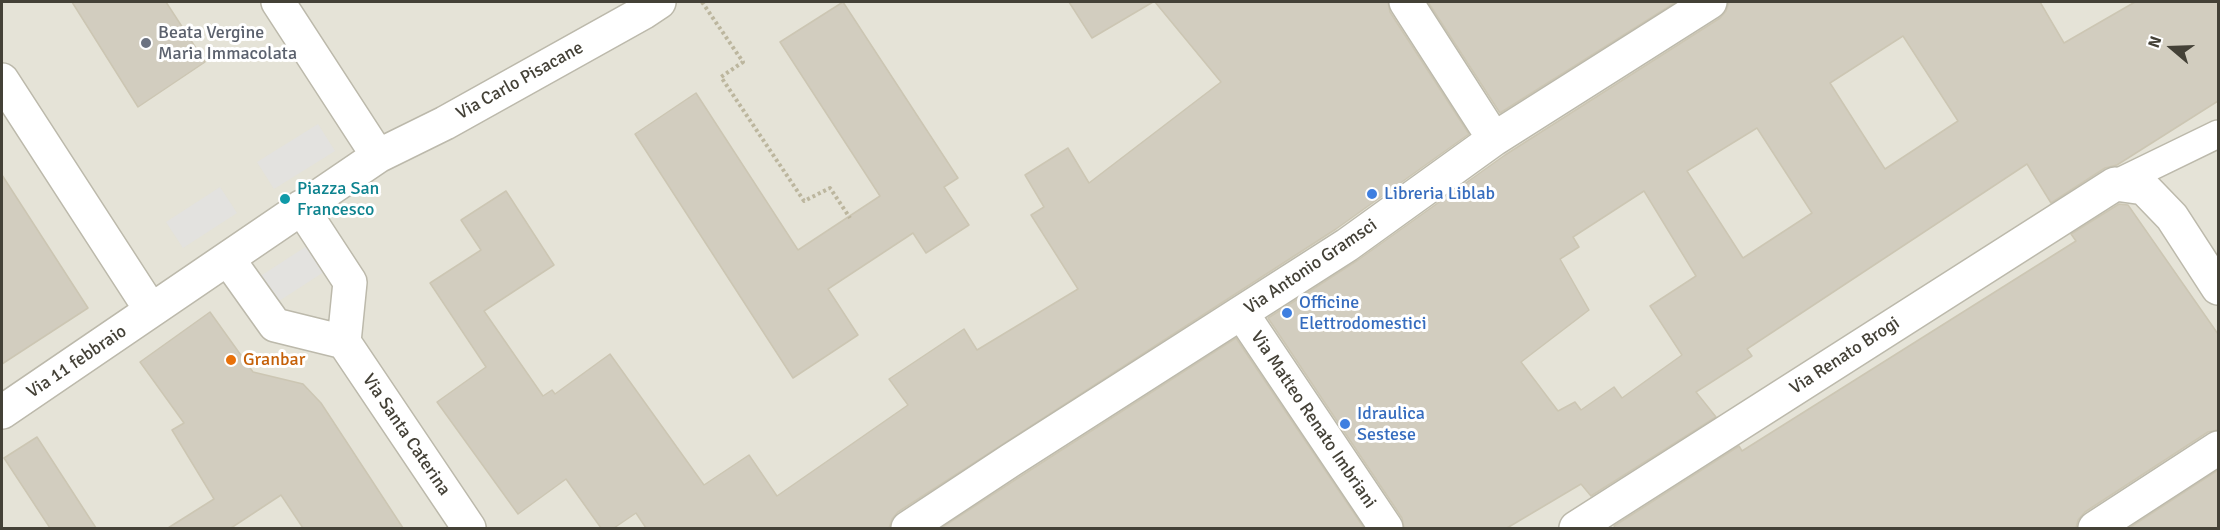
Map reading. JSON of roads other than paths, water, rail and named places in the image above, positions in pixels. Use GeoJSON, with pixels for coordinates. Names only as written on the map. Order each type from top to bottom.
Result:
{"type":"FeatureCollection","features":[{"type":"Feature","properties":{"kind":"street"},"geometry":{"type":"LineString","coordinates":[[2,80],[151,310],[378,156],[278,2]]}},
{"type":"Feature","properties":{"kind":"street","name":"Via Carlo Pisacane"},"geometry":{"type":"LineString","coordinates":[[378,156],[445,123],[659,2]]}},
{"type":"Feature","properties":{"kind":"street"},"geometry":{"type":"LineString","coordinates":[[1406,2],[1494,139]]}},
{"type":"Feature","properties":{"kind":"street","name":"Via Antonio Gramsci"},"geometry":{"type":"LineString","coordinates":[[908,528],[1347,245],[1494,139],[1710,2]]}},
{"type":"Feature","properties":{"kind":"street"},"geometry":{"type":"LineString","coordinates":[[2115,184],[2218,134]]}},
{"type":"Feature","properties":{"kind":"street"},"geometry":{"type":"LineString","coordinates":[[2115,184],[2144,188],[2172,217],[2218,288]]}},
{"type":"Feature","properties":{"kind":"street","name":"Via Renato Brogi"},"geometry":{"type":"LineString","coordinates":[[1576,528],[2115,184]]}},
{"type":"Feature","properties":{"kind":"street"},"geometry":{"type":"LineString","coordinates":[[228,259],[275,325],[344,342],[350,282],[302,207]]}},
{"type":"Feature","properties":{"kind":"street","name":"Via 11 febbraio"},"geometry":{"type":"LineString","coordinates":[[2,412],[151,310]]}},
{"type":"Feature","properties":{"kind":"street","name":"Via Matteo Renato Imbriani"},"geometry":{"type":"LineString","coordinates":[[1235,317],[1247,321],[1386,528]]}},
{"type":"Feature","properties":{"kind":"street","name":"Via Santa Caterina"},"geometry":{"type":"LineString","coordinates":[[344,342],[469,528]]}},
{"type":"Feature","properties":{"kind":"street"},"geometry":{"type":"LineString","coordinates":[[2095,528],[2218,448]]}},
{"type":"Feature","properties":{"kind":"place","name":"Beata Vergine Maria Immacolata"},"geometry":{"type":"Point","coordinates":[146,43]}},
{"type":"Feature","properties":{"kind":"place","name":"Libreria Liblab"},"geometry":{"type":"Point","coordinates":[1372,194]}},
{"type":"Feature","properties":{"kind":"place","name":"Piazza San Francesco"},"geometry":{"type":"Point","coordinates":[285,199]}},
{"type":"Feature","properties":{"kind":"place","name":"Officine Elettrodomestici"},"geometry":{"type":"Point","coordinates":[1287,313]}},
{"type":"Feature","properties":{"kind":"place","name":"Granbar"},"geometry":{"type":"Point","coordinates":[231,360]}},
{"type":"Feature","properties":{"kind":"place","name":"Idraulica Sestese"},"geometry":{"type":"Point","coordinates":[1345,424]}}]}
